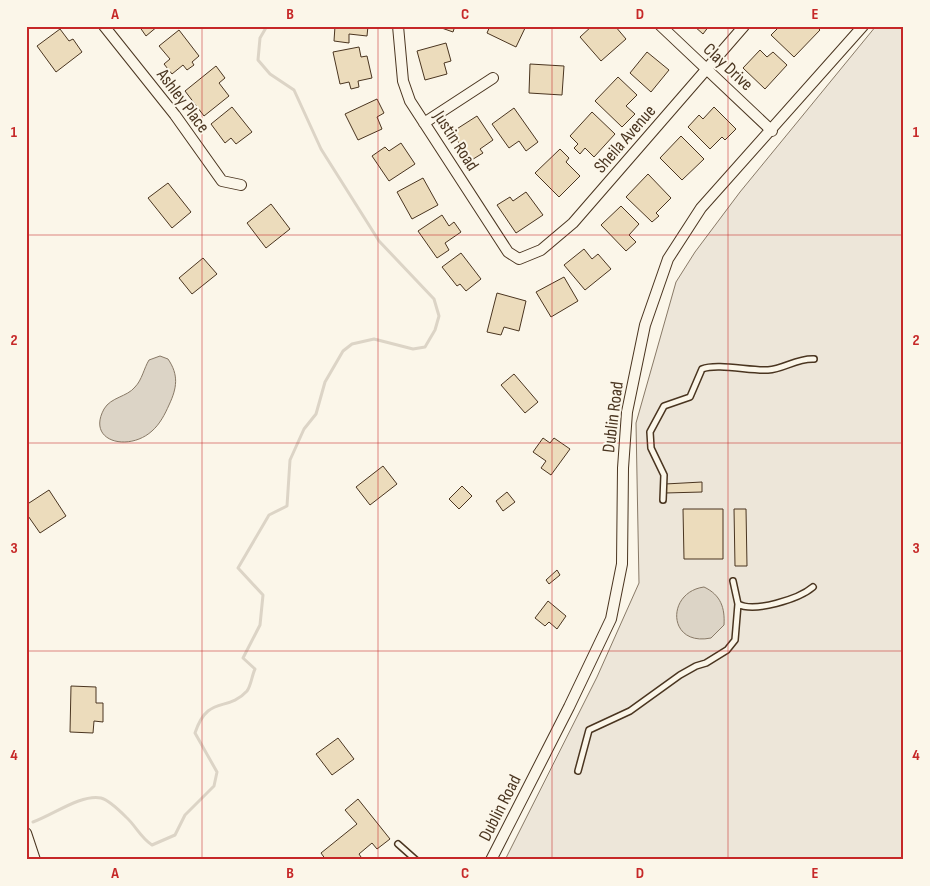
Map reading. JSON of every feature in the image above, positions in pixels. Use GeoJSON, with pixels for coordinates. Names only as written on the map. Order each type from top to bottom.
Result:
{"type":"FeatureCollection","features":[{"type":"Feature","properties":{"kind":"street","name":"Ashley Place"},"geometry":{"type":"LineString","coordinates":[[104,26],[175,115],[222,181],[241,185]]}},
{"type":"Feature","properties":{"kind":"street","name":"Justin Road"},"geometry":{"type":"LineString","coordinates":[[398,26],[402,81],[410,101],[508,252],[520,259]]}},
{"type":"Feature","properties":{"kind":"street","name":"Clay Drive"},"geometry":{"type":"LineString","coordinates":[[661,26],[772,130]]}},
{"type":"Feature","properties":{"kind":"street","name":"Sheila Avenue"},"geometry":{"type":"LineString","coordinates":[[520,259],[541,250],[573,223],[744,26]]}},
{"type":"Feature","properties":{"kind":"street","name":"Dublin Road"},"geometry":{"type":"LineString","coordinates":[[491,860],[569,707],[610,619],[622,564],[623,468],[627,412],[645,325],[662,272],[674,248],[701,208],[863,26]]}},
{"type":"Feature","properties":{"kind":"street"},"geometry":{"type":"LineString","coordinates":[[424,123],[493,78]]}},
{"type":"Feature","properties":{"kind":"street"},"geometry":{"type":"LineString","coordinates":[[26,833],[35,860]]}},
{"type":"Feature","properties":{"kind":"lane"},"geometry":{"type":"LineString","coordinates":[[663,500],[664,475],[651,448],[650,432],[664,406],[690,397],[702,370],[709,367],[739,370],[771,370],[806,359],[814,359]]}},
{"type":"Feature","properties":{"kind":"lane"},"geometry":{"type":"LineString","coordinates":[[578,771],[589,730],[630,711],[680,675],[706,663],[727,650],[735,640],[738,604],[733,582]]}},
{"type":"Feature","properties":{"kind":"lane"},"geometry":{"type":"LineString","coordinates":[[738,604],[745,608],[760,607],[806,593],[813,587]]}},
{"type":"Feature","properties":{"kind":"lane"},"geometry":{"type":"LineString","coordinates":[[398,844],[416,860]]}},
{"type":"Feature","properties":{"kind":"shaded area"},"geometry":{"type":"Polygon","coordinates":[[[876,26],[904,26],[904,860],[505,860],[597,677],[639,583],[636,423],[676,282],[695,252],[740,192],[876,26]]]}},
{"type":"Feature","properties":{"kind":"shaded area"},"geometry":{"type":"Polygon","coordinates":[[[160,356],[168,359],[172,365],[176,382],[172,399],[160,422],[152,431],[132,441],[122,442],[105,436],[101,429],[100,420],[104,409],[111,402],[132,390],[139,381],[149,360],[160,356]]]}},
{"type":"Feature","properties":{"kind":"shaded area"},"geometry":{"type":"Polygon","coordinates":[[[704,587],[710,590],[721,603],[724,613],[724,625],[711,638],[697,639],[686,635],[679,627],[677,618],[678,608],[683,598],[692,591],[704,587]]]}},
{"type":"Feature","properties":{"kind":"building"},"geometry":{"type":"Polygon","coordinates":[[[139,26],[158,26],[146,36],[139,26]]]}},
{"type":"Feature","properties":{"kind":"building"},"geometry":{"type":"Polygon","coordinates":[[[335,26],[368,26],[367,36],[349,34],[349,43],[334,41],[335,26]]]}},
{"type":"Feature","properties":{"kind":"building"},"geometry":{"type":"Polygon","coordinates":[[[436,26],[455,26],[453,32],[436,26]]]}},
{"type":"Feature","properties":{"kind":"building"},"geometry":{"type":"Polygon","coordinates":[[[490,26],[526,26],[516,47],[487,33],[490,26]]]}},
{"type":"Feature","properties":{"kind":"building"},"geometry":{"type":"Polygon","coordinates":[[[592,26],[615,26],[626,39],[601,61],[580,37],[592,26]]]}},
{"type":"Feature","properties":{"kind":"building"},"geometry":{"type":"Polygon","coordinates":[[[694,26],[709,26],[703,34],[694,26]]]}},
{"type":"Feature","properties":{"kind":"building"},"geometry":{"type":"Polygon","coordinates":[[[780,26],[816,26],[820,30],[794,57],[771,35],[780,26]]]}},
{"type":"Feature","properties":{"kind":"building"},"geometry":{"type":"Polygon","coordinates":[[[60,29],[69,41],[73,39],[82,52],[56,72],[37,46],[60,29]]]}},
{"type":"Feature","properties":{"kind":"building"},"geometry":{"type":"Polygon","coordinates":[[[179,30],[199,56],[192,62],[194,65],[187,70],[183,65],[172,74],[164,64],[170,59],[159,46],[179,30]]]}},
{"type":"Feature","properties":{"kind":"building"},"geometry":{"type":"Polygon","coordinates":[[[446,43],[451,61],[444,63],[447,74],[425,80],[417,51],[446,43]]]}},
{"type":"Feature","properties":{"kind":"building"},"geometry":{"type":"Polygon","coordinates":[[[359,47],[361,57],[367,56],[372,78],[358,81],[359,87],[351,89],[349,82],[340,84],[333,52],[359,47]]]}},
{"type":"Feature","properties":{"kind":"building"},"geometry":{"type":"Polygon","coordinates":[[[760,50],[767,57],[773,52],[787,65],[765,89],[743,68],[760,50]]]}},
{"type":"Feature","properties":{"kind":"building"},"geometry":{"type":"Polygon","coordinates":[[[647,52],[669,70],[651,92],[630,73],[647,52]]]}},
{"type":"Feature","properties":{"kind":"building"},"geometry":{"type":"Polygon","coordinates":[[[530,64],[564,66],[562,95],[529,93],[530,64]]]}},
{"type":"Feature","properties":{"kind":"building"},"geometry":{"type":"Polygon","coordinates":[[[216,66],[225,78],[219,83],[229,96],[204,116],[185,91],[216,66]]]}},
{"type":"Feature","properties":{"kind":"building"},"geometry":{"type":"Polygon","coordinates":[[[618,77],[637,95],[626,106],[635,114],[622,127],[595,101],[618,77]]]}},
{"type":"Feature","properties":{"kind":"building"},"geometry":{"type":"Polygon","coordinates":[[[377,99],[384,113],[377,117],[382,129],[358,140],[345,114],[377,99]]]}},
{"type":"Feature","properties":{"kind":"building"},"geometry":{"type":"Polygon","coordinates":[[[232,107],[252,132],[236,144],[231,138],[225,143],[211,124],[232,107]]]}},
{"type":"Feature","properties":{"kind":"building"},"geometry":{"type":"Polygon","coordinates":[[[714,107],[736,129],[725,140],[722,137],[710,149],[688,127],[699,115],[703,119],[714,107]]]}},
{"type":"Feature","properties":{"kind":"building"},"geometry":{"type":"Polygon","coordinates":[[[514,108],[538,142],[526,151],[519,141],[509,148],[492,124],[514,108]]]}},
{"type":"Feature","properties":{"kind":"building"},"geometry":{"type":"Polygon","coordinates":[[[592,112],[615,134],[594,157],[585,148],[580,154],[574,148],[578,144],[570,136],[592,112]]]}},
{"type":"Feature","properties":{"kind":"building"},"geometry":{"type":"Polygon","coordinates":[[[477,116],[493,140],[480,149],[483,153],[470,161],[452,132],[477,116]]]}},
{"type":"Feature","properties":{"kind":"building"},"geometry":{"type":"Polygon","coordinates":[[[681,136],[704,159],[682,180],[660,158],[681,136]]]}},
{"type":"Feature","properties":{"kind":"building"},"geometry":{"type":"Polygon","coordinates":[[[401,143],[415,164],[389,181],[372,156],[385,147],[389,151],[401,143]]]}},
{"type":"Feature","properties":{"kind":"building"},"geometry":{"type":"Polygon","coordinates":[[[560,149],[569,158],[566,162],[580,176],[559,197],[535,173],[560,149]]]}},
{"type":"Feature","properties":{"kind":"building"},"geometry":{"type":"Polygon","coordinates":[[[648,174],[671,198],[656,213],[659,216],[652,222],[626,197],[648,174]]]}},
{"type":"Feature","properties":{"kind":"building"},"geometry":{"type":"Polygon","coordinates":[[[423,178],[438,205],[412,219],[397,192],[423,178]]]}},
{"type":"Feature","properties":{"kind":"building"},"geometry":{"type":"Polygon","coordinates":[[[168,183],[191,212],[172,228],[148,198],[168,183]]]}},
{"type":"Feature","properties":{"kind":"building"},"geometry":{"type":"Polygon","coordinates":[[[526,192],[543,215],[516,233],[497,205],[510,197],[513,201],[526,192]]]}},
{"type":"Feature","properties":{"kind":"building"},"geometry":{"type":"Polygon","coordinates":[[[271,204],[290,229],[266,248],[247,223],[271,204]]]}},
{"type":"Feature","properties":{"kind":"building"},"geometry":{"type":"Polygon","coordinates":[[[621,206],[639,224],[629,235],[636,242],[626,251],[601,225],[621,206]]]}},
{"type":"Feature","properties":{"kind":"building"},"geometry":{"type":"Polygon","coordinates":[[[442,215],[449,226],[454,222],[461,232],[445,243],[449,250],[437,258],[418,231],[442,215]]]}},
{"type":"Feature","properties":{"kind":"building"},"geometry":{"type":"Polygon","coordinates":[[[584,249],[592,259],[598,254],[611,269],[585,290],[564,265],[584,249]]]}},
{"type":"Feature","properties":{"kind":"building"},"geometry":{"type":"Polygon","coordinates":[[[461,253],[481,279],[466,291],[460,284],[457,286],[442,267],[461,253]]]}},
{"type":"Feature","properties":{"kind":"building"},"geometry":{"type":"Polygon","coordinates":[[[203,258],[217,274],[192,294],[179,278],[203,258]]]}},
{"type":"Feature","properties":{"kind":"building"},"geometry":{"type":"Polygon","coordinates":[[[564,277],[578,301],[551,317],[536,292],[564,277]]]}},
{"type":"Feature","properties":{"kind":"building"},"geometry":{"type":"Polygon","coordinates":[[[497,293],[526,301],[519,331],[504,327],[501,335],[487,332],[497,293]]]}},
{"type":"Feature","properties":{"kind":"building"},"geometry":{"type":"Polygon","coordinates":[[[514,374],[538,402],[525,413],[501,385],[514,374]]]}},
{"type":"Feature","properties":{"kind":"building"},"geometry":{"type":"Polygon","coordinates":[[[543,438],[550,443],[554,438],[570,449],[551,475],[541,468],[546,461],[533,452],[543,438]]]}},
{"type":"Feature","properties":{"kind":"building"},"geometry":{"type":"Polygon","coordinates":[[[383,466],[397,484],[370,505],[356,487],[383,466]]]}},
{"type":"Feature","properties":{"kind":"building"},"geometry":{"type":"Polygon","coordinates":[[[702,482],[702,492],[665,493],[665,484],[702,482]]]}},
{"type":"Feature","properties":{"kind":"building"},"geometry":{"type":"Polygon","coordinates":[[[462,486],[472,496],[459,509],[449,499],[462,486]]]}},
{"type":"Feature","properties":{"kind":"building"},"geometry":{"type":"Polygon","coordinates":[[[49,490],[66,516],[40,533],[26,513],[26,505],[49,490]]]}},
{"type":"Feature","properties":{"kind":"building"},"geometry":{"type":"Polygon","coordinates":[[[507,492],[515,502],[503,511],[496,501],[507,492]]]}},
{"type":"Feature","properties":{"kind":"building"},"geometry":{"type":"Polygon","coordinates":[[[683,509],[723,509],[723,559],[684,559],[683,509]]]}},
{"type":"Feature","properties":{"kind":"building"},"geometry":{"type":"Polygon","coordinates":[[[734,509],[746,509],[747,566],[735,566],[734,509]]]}},
{"type":"Feature","properties":{"kind":"building"},"geometry":{"type":"Polygon","coordinates":[[[557,570],[560,575],[549,584],[546,580],[557,570]]]}},
{"type":"Feature","properties":{"kind":"building"},"geometry":{"type":"Polygon","coordinates":[[[548,601],[566,616],[557,629],[549,622],[545,626],[535,618],[548,601]]]}},
{"type":"Feature","properties":{"kind":"building"},"geometry":{"type":"Polygon","coordinates":[[[71,686],[96,687],[96,703],[103,703],[103,722],[94,721],[93,733],[70,732],[71,686]]]}},
{"type":"Feature","properties":{"kind":"building"},"geometry":{"type":"Polygon","coordinates":[[[338,738],[354,759],[332,775],[316,754],[338,738]]]}},
{"type":"Feature","properties":{"kind":"building"},"geometry":{"type":"Polygon","coordinates":[[[358,799],[390,839],[377,849],[372,843],[359,854],[363,860],[326,860],[321,853],[357,824],[345,810],[358,799]]]}},
{"type":"Feature","properties":{"kind":"waterway"},"geometry":{"type":"LineString","coordinates":[[33,822],[76,802],[85,799],[101,798],[118,809],[144,839],[152,845],[175,835],[185,815],[214,786],[217,772],[195,733],[200,721],[212,708],[240,698],[250,686],[255,669],[243,658],[260,625],[263,595],[238,568],[269,515],[287,506],[290,460],[304,429],[316,414],[325,382],[343,351],[352,344],[374,339],[413,349],[425,347],[435,330],[439,316],[434,299],[379,241],[321,149],[294,90],[270,74],[258,60],[260,38],[267,26]]}}]}
